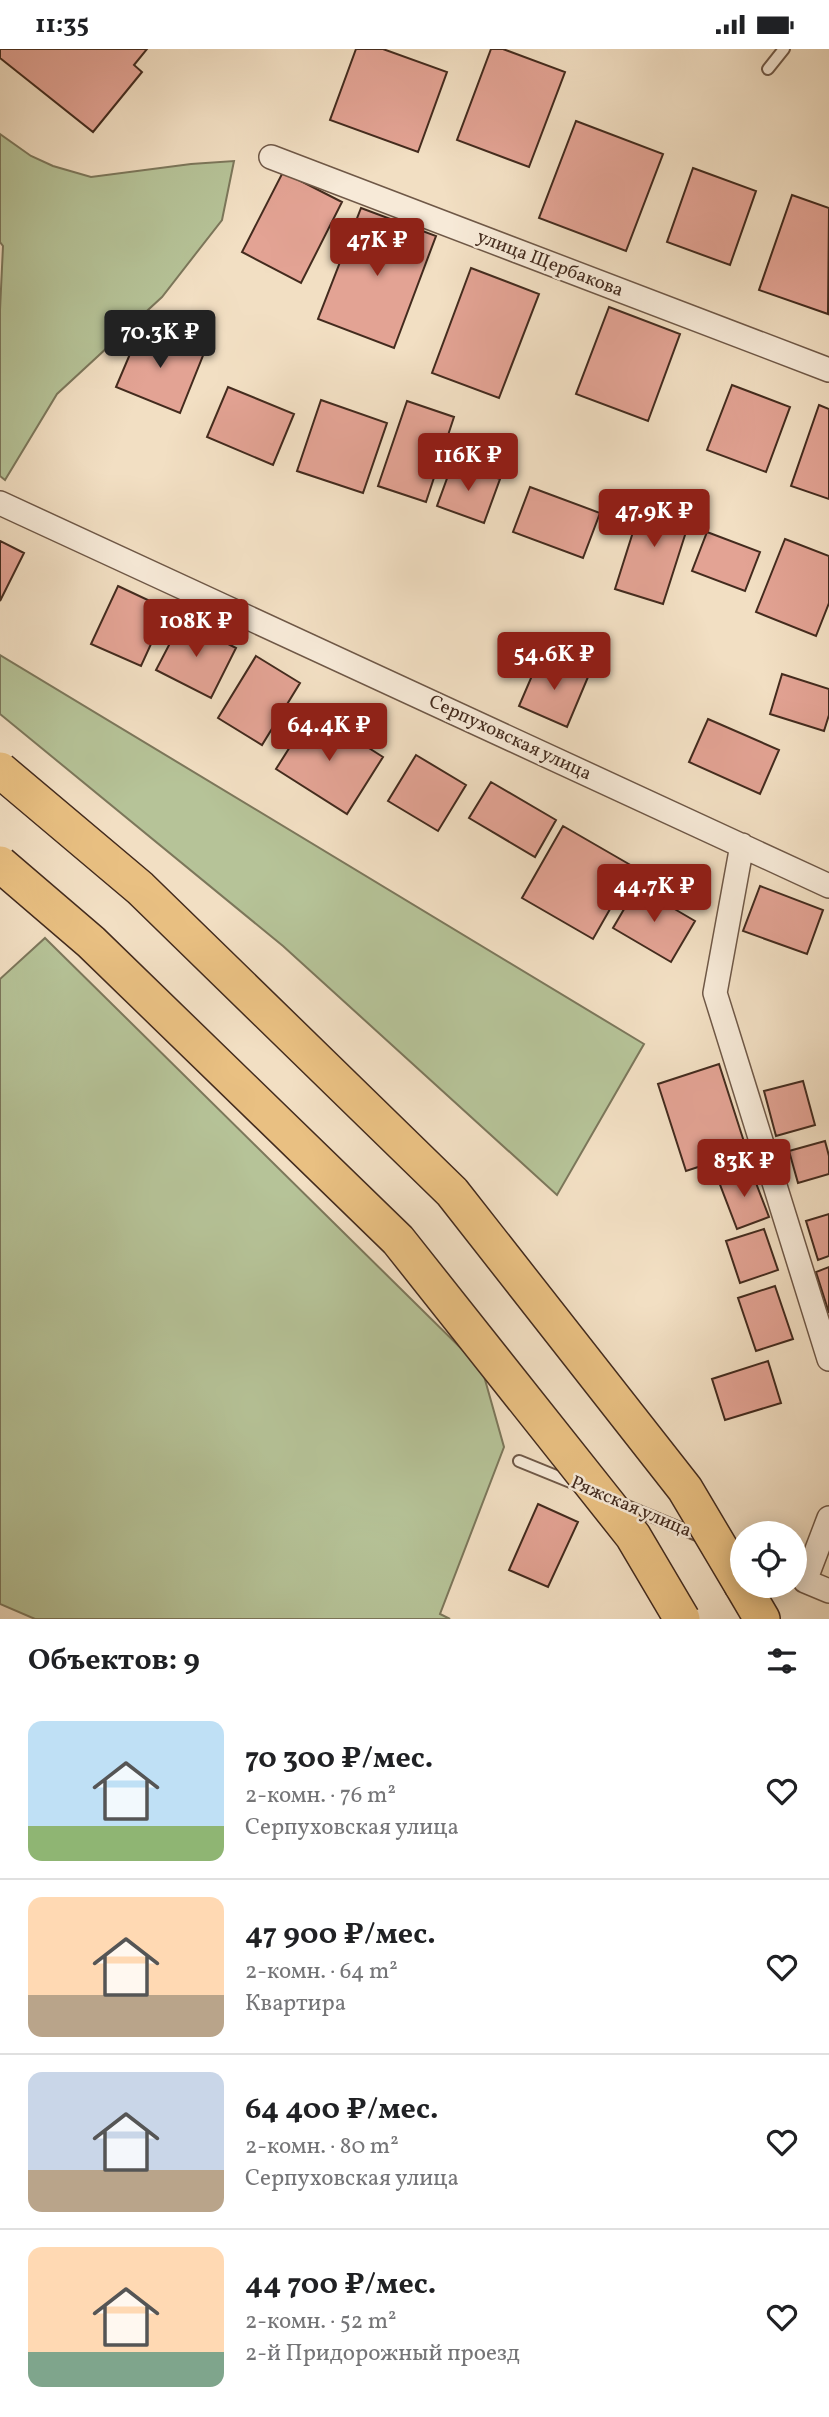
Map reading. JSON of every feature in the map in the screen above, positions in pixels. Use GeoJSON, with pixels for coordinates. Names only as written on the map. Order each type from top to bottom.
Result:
{"type":"FeatureCollection","features":[{"type":"Feature","properties":{"kind":"main road"},"geometry":{"type":"LineString","coordinates":[[0,770],[140,888],[452,1192],[685,1489],[730,1565]]}},
{"type":"Feature","properties":{"kind":"main road"},"geometry":{"type":"LineString","coordinates":[[0,863],[91,942],[398,1240],[633,1536],[682,1619]]}},
{"type":"Feature","properties":{"kind":"main road"},"geometry":{"type":"LineString","coordinates":[[750,1598],[762,1619]]}},
{"type":"Feature","properties":{"kind":"street","name":"улица Щербакова"},"geometry":{"type":"LineString","coordinates":[[271,157],[829,370]]}},
{"type":"Feature","properties":{"kind":"street","name":"Серпуховская улица"},"geometry":{"type":"LineString","coordinates":[[0,503],[829,886]]}},
{"type":"Feature","properties":{"kind":"street"},"geometry":{"type":"LineString","coordinates":[[742,845],[715,993],[829,1359]]}},
{"type":"Feature","properties":{"kind":"street"},"geometry":{"type":"LineString","coordinates":[[807,1564],[829,1518]]}},
{"type":"Feature","properties":{"kind":"street"},"geometry":{"type":"LineString","coordinates":[[807,1582],[829,1591]]}},
{"type":"Feature","properties":{"kind":"lane"},"geometry":{"type":"LineString","coordinates":[[768,69],[784,49]]}},
{"type":"Feature","properties":{"kind":"lane","name":"Ряжская улица"},"geometry":{"type":"LineString","coordinates":[[519,1461],[730,1549]]}},
{"type":"Feature","properties":{"kind":"green space"},"geometry":{"type":"Polygon","coordinates":[[[0,134],[31,156],[53,166],[91,177],[234,161],[222,220],[162,297],[57,394],[5,480],[0,476],[0,310],[3,246],[0,242],[0,134]]]}},
{"type":"Feature","properties":{"kind":"green space"},"geometry":{"type":"Polygon","coordinates":[[[0,655],[644,1044],[557,1195],[283,946],[0,714],[0,655]]]}},
{"type":"Feature","properties":{"kind":"green space"},"geometry":{"type":"Polygon","coordinates":[[[45,938],[482,1369],[504,1447],[440,1614],[450,1619],[35,1619],[0,1604],[0,979],[45,938]]]}},
{"type":"Feature","properties":{"kind":"building"},"geometry":{"type":"Polygon","coordinates":[[[0,49],[147,49],[134,65],[142,72],[93,132],[0,58],[0,49]]]}},
{"type":"Feature","properties":{"kind":"building"},"geometry":{"type":"Polygon","coordinates":[[[356,49],[383,49],[447,72],[418,152],[330,120],[356,49]]]}},
{"type":"Feature","properties":{"kind":"building"},"geometry":{"type":"Polygon","coordinates":[[[491,49],[503,49],[565,72],[529,167],[457,140],[491,49]]]}},
{"type":"Feature","properties":{"kind":"building"},"geometry":{"type":"Polygon","coordinates":[[[576,121],[663,154],[626,251],[539,218],[576,121]]]}},
{"type":"Feature","properties":{"kind":"building"},"geometry":{"type":"Polygon","coordinates":[[[693,168],[756,191],[730,265],[667,242],[693,168]]]}},
{"type":"Feature","properties":{"kind":"building"},"geometry":{"type":"Polygon","coordinates":[[[283,172],[342,202],[301,283],[242,252],[283,172]]]}},
{"type":"Feature","properties":{"kind":"building"},"geometry":{"type":"Polygon","coordinates":[[[792,195],[829,208],[828,314],[759,290],[792,195]]]}},
{"type":"Feature","properties":{"kind":"building"},"geometry":{"type":"Polygon","coordinates":[[[361,208],[436,236],[394,348],[318,319],[361,208]]]}},
{"type":"Feature","properties":{"kind":"building"},"geometry":{"type":"Polygon","coordinates":[[[471,268],[539,294],[499,398],[432,373],[471,268]]]}},
{"type":"Feature","properties":{"kind":"building"},"geometry":{"type":"Polygon","coordinates":[[[609,307],[680,334],[648,421],[576,394],[609,307]]]}},
{"type":"Feature","properties":{"kind":"building"},"geometry":{"type":"Polygon","coordinates":[[[141,328],[204,353],[180,413],[116,387],[141,328]]]}},
{"type":"Feature","properties":{"kind":"building"},"geometry":{"type":"Polygon","coordinates":[[[732,385],[790,407],[766,472],[707,450],[732,385]]]}},
{"type":"Feature","properties":{"kind":"building"},"geometry":{"type":"Polygon","coordinates":[[[228,387],[294,414],[273,465],[207,437],[228,387]]]}},
{"type":"Feature","properties":{"kind":"building"},"geometry":{"type":"Polygon","coordinates":[[[321,400],[387,423],[363,493],[297,471],[321,400]]]}},
{"type":"Feature","properties":{"kind":"building"},"geometry":{"type":"Polygon","coordinates":[[[407,401],[454,417],[426,502],[378,486],[407,401]]]}},
{"type":"Feature","properties":{"kind":"building"},"geometry":{"type":"Polygon","coordinates":[[[819,405],[829,409],[829,499],[791,486],[819,405]]]}},
{"type":"Feature","properties":{"kind":"building"},"geometry":{"type":"Polygon","coordinates":[[[453,462],[500,479],[484,523],[437,506],[453,462]]]}},
{"type":"Feature","properties":{"kind":"building"},"geometry":{"type":"Polygon","coordinates":[[[530,487],[600,513],[583,558],[513,532],[530,487]]]}},
{"type":"Feature","properties":{"kind":"building"},"geometry":{"type":"Polygon","coordinates":[[[645,494],[693,510],[663,604],[615,589],[645,494]]]}},
{"type":"Feature","properties":{"kind":"building"},"geometry":{"type":"Polygon","coordinates":[[[707,532],[760,552],[745,591],[692,571],[707,532]]]}},
{"type":"Feature","properties":{"kind":"building"},"geometry":{"type":"Polygon","coordinates":[[[785,539],[829,556],[829,603],[816,636],[756,612],[785,539]]]}},
{"type":"Feature","properties":{"kind":"building"},"geometry":{"type":"Polygon","coordinates":[[[0,541],[24,553],[0,601],[0,541]]]}},
{"type":"Feature","properties":{"kind":"building"},"geometry":{"type":"Polygon","coordinates":[[[118,586],[167,609],[141,666],[91,644],[118,586]]]}},
{"type":"Feature","properties":{"kind":"building"},"geometry":{"type":"Polygon","coordinates":[[[182,620],[236,648],[211,698],[156,670],[182,620]]]}},
{"type":"Feature","properties":{"kind":"building"},"geometry":{"type":"Polygon","coordinates":[[[256,656],[300,683],[262,745],[218,718],[256,656]]]}},
{"type":"Feature","properties":{"kind":"building"},"geometry":{"type":"Polygon","coordinates":[[[540,657],[588,677],[567,727],[519,706],[540,657]]]}},
{"type":"Feature","properties":{"kind":"building"},"geometry":{"type":"Polygon","coordinates":[[[782,674],[829,689],[829,715],[824,731],[770,714],[782,674]]]}},
{"type":"Feature","properties":{"kind":"building"},"geometry":{"type":"Polygon","coordinates":[[[312,712],[383,757],[347,814],[276,769],[312,712]]]}},
{"type":"Feature","properties":{"kind":"building"},"geometry":{"type":"Polygon","coordinates":[[[708,719],[779,750],[760,794],[689,762],[708,719]]]}},
{"type":"Feature","properties":{"kind":"building"},"geometry":{"type":"Polygon","coordinates":[[[416,755],[466,785],[438,831],[388,801],[416,755]]]}},
{"type":"Feature","properties":{"kind":"building"},"geometry":{"type":"Polygon","coordinates":[[[491,782],[556,820],[535,857],[469,818],[491,782]]]}},
{"type":"Feature","properties":{"kind":"building"},"geometry":{"type":"Polygon","coordinates":[[[563,826],[634,867],[593,939],[522,898],[563,826]]]}},
{"type":"Feature","properties":{"kind":"building"},"geometry":{"type":"Polygon","coordinates":[[[760,886],[823,910],[807,954],[743,931],[760,886]]]}},
{"type":"Feature","properties":{"kind":"building"},"geometry":{"type":"Polygon","coordinates":[[[637,887],[695,921],[671,962],[613,928],[637,887]]]}},
{"type":"Feature","properties":{"kind":"building"},"geometry":{"type":"Polygon","coordinates":[[[719,1064],[747,1151],[686,1171],[658,1084],[719,1064]]]}},
{"type":"Feature","properties":{"kind":"building"},"geometry":{"type":"Polygon","coordinates":[[[803,1081],[815,1125],[776,1136],[764,1091],[803,1081]]]}},
{"type":"Feature","properties":{"kind":"building"},"geometry":{"type":"Polygon","coordinates":[[[825,1141],[829,1156],[829,1174],[798,1183],[789,1151],[825,1141]]]}},
{"type":"Feature","properties":{"kind":"building"},"geometry":{"type":"Polygon","coordinates":[[[751,1170],[769,1217],[737,1229],[719,1182],[751,1170]]]}},
{"type":"Feature","properties":{"kind":"building"},"geometry":{"type":"Polygon","coordinates":[[[829,1214],[829,1256],[818,1260],[806,1221],[829,1214]]]}},
{"type":"Feature","properties":{"kind":"building"},"geometry":{"type":"Polygon","coordinates":[[[764,1229],[778,1270],[740,1283],[726,1241],[764,1229]]]}},
{"type":"Feature","properties":{"kind":"building"},"geometry":{"type":"Polygon","coordinates":[[[829,1267],[829,1313],[816,1272],[829,1267]]]}},
{"type":"Feature","properties":{"kind":"building"},"geometry":{"type":"Polygon","coordinates":[[[775,1286],[793,1339],[756,1351],[738,1298],[775,1286]]]}},
{"type":"Feature","properties":{"kind":"building"},"geometry":{"type":"Polygon","coordinates":[[[768,1361],[781,1403],[725,1420],[712,1379],[768,1361]]]}},
{"type":"Feature","properties":{"kind":"building"},"geometry":{"type":"Polygon","coordinates":[[[538,1504],[578,1522],[548,1587],[509,1570],[538,1504]]]}}]}
